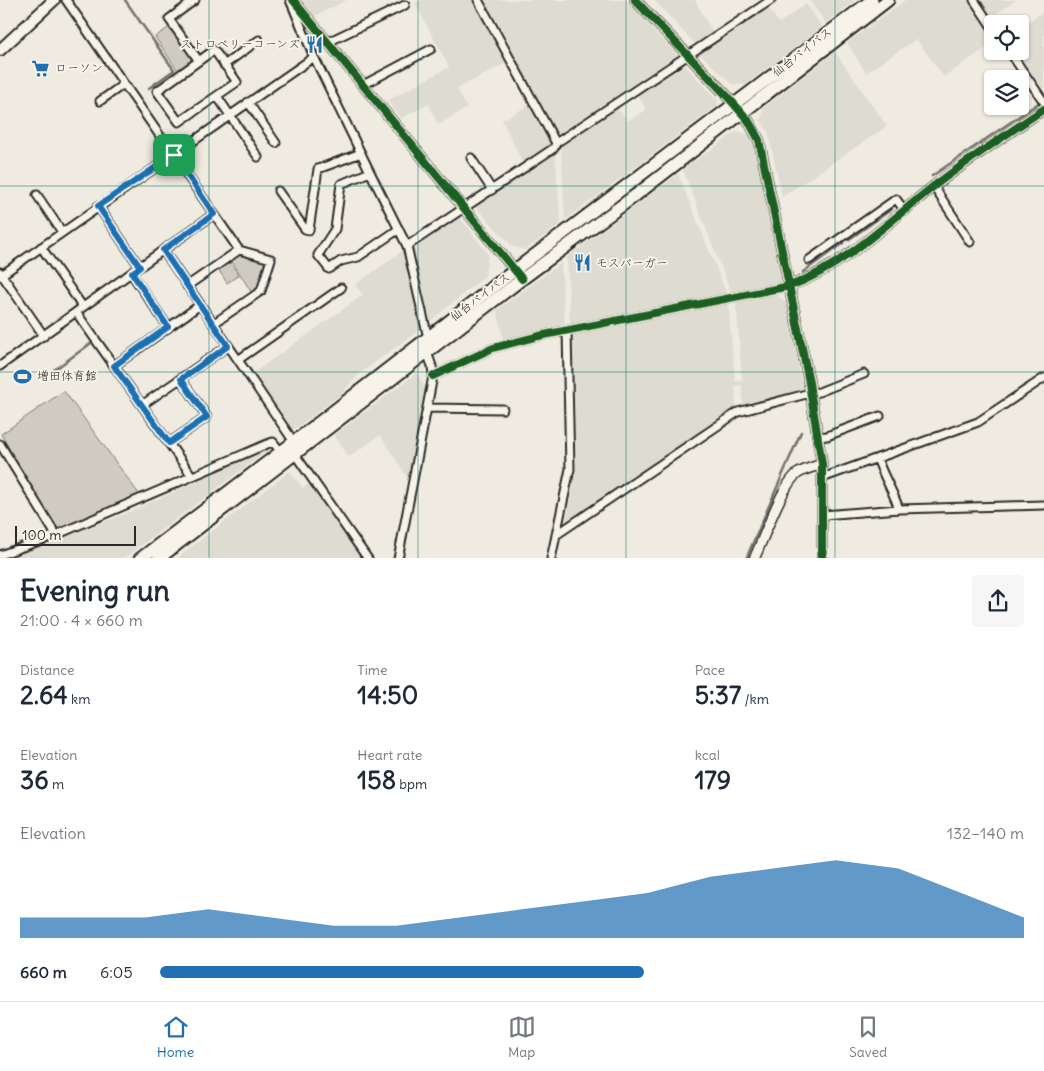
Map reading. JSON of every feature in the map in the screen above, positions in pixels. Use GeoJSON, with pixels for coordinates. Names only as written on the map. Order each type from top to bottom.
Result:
{"type":"FeatureCollection","features":[{"type":"Feature","properties":{"kind":"highway","name":"仙台バイパス"},"geometry":{"type":"LineString","coordinates":[[140,558],[281,452],[294,448],[427,352],[636,195],[872,0]]}},
{"type":"Feature","properties":{"kind":"highway","name":"仙台バイパス"},"geometry":{"type":"LineString","coordinates":[[158,558],[428,338],[515,270],[888,0]]}},
{"type":"Feature","properties":{"kind":"main road"},"geometry":{"type":"LineString","coordinates":[[0,50],[54,0]]}},
{"type":"Feature","properties":{"kind":"street"},"geometry":{"type":"LineString","coordinates":[[66,0],[239,250],[271,259],[260,291],[213,324]]}},
{"type":"Feature","properties":{"kind":"street"},"geometry":{"type":"LineString","coordinates":[[195,0],[169,18],[199,61]]}},
{"type":"Feature","properties":{"kind":"street"},"geometry":{"type":"LineString","coordinates":[[292,0],[522,279]]}},
{"type":"Feature","properties":{"kind":"street"},"geometry":{"type":"LineString","coordinates":[[292,0],[314,57],[407,246],[428,338]]}},
{"type":"Feature","properties":{"kind":"street"},"geometry":{"type":"LineString","coordinates":[[478,0],[556,143]]}},
{"type":"Feature","properties":{"kind":"street"},"geometry":{"type":"LineString","coordinates":[[635,0],[738,109],[753,128],[759,140],[790,286],[818,437],[822,464],[822,558]]}},
{"type":"Feature","properties":{"kind":"street"},"geometry":{"type":"LineString","coordinates":[[407,246],[554,148],[556,143],[770,0]]}},
{"type":"Feature","properties":{"kind":"street"},"geometry":{"type":"LineString","coordinates":[[974,0],[984,15]]}},
{"type":"Feature","properties":{"kind":"street"},"geometry":{"type":"LineString","coordinates":[[328,42],[405,4]]}},
{"type":"Feature","properties":{"kind":"street"},"geometry":{"type":"LineString","coordinates":[[224,65],[259,40]]}},
{"type":"Feature","properties":{"kind":"street"},"geometry":{"type":"LineString","coordinates":[[363,85],[430,48]]}},
{"type":"Feature","properties":{"kind":"street"},"geometry":{"type":"LineString","coordinates":[[214,50],[224,65],[237,82],[179,122],[157,91],[214,50]]}},
{"type":"Feature","properties":{"kind":"street"},"geometry":{"type":"LineString","coordinates":[[44,336],[1,274],[314,57]]}},
{"type":"Feature","properties":{"kind":"street"},"geometry":{"type":"LineString","coordinates":[[1015,60],[1043,100]]}},
{"type":"Feature","properties":{"kind":"street"},"geometry":{"type":"LineString","coordinates":[[100,101],[124,84]]}},
{"type":"Feature","properties":{"kind":"street"},"geometry":{"type":"LineString","coordinates":[[217,96],[258,157]]}},
{"type":"Feature","properties":{"kind":"street"},"geometry":{"type":"LineString","coordinates":[[248,102],[276,143]]}},
{"type":"Feature","properties":{"kind":"street"},"geometry":{"type":"LineString","coordinates":[[433,376],[493,348],[567,331],[790,286],[824,272],[934,187],[1044,110]]}},
{"type":"Feature","properties":{"kind":"street"},"geometry":{"type":"LineString","coordinates":[[278,191],[305,229],[309,230],[318,169],[361,153]]}},
{"type":"Feature","properties":{"kind":"street"},"geometry":{"type":"LineString","coordinates":[[471,158],[492,190]]}},
{"type":"Feature","properties":{"kind":"street"},"geometry":{"type":"LineString","coordinates":[[370,172],[341,184],[334,229],[318,256],[329,269],[341,261],[358,257],[399,229]]}},
{"type":"Feature","properties":{"kind":"street"},"geometry":{"type":"LineString","coordinates":[[934,187],[970,242]]}},
{"type":"Feature","properties":{"kind":"street"},"geometry":{"type":"LineString","coordinates":[[37,195],[62,232]]}},
{"type":"Feature","properties":{"kind":"street"},"geometry":{"type":"LineString","coordinates":[[809,260],[896,199],[905,211]]}},
{"type":"Feature","properties":{"kind":"street"},"geometry":{"type":"LineString","coordinates":[[98,206],[140,267]]}},
{"type":"Feature","properties":{"kind":"street"},"geometry":{"type":"LineString","coordinates":[[0,366],[214,214]]}},
{"type":"Feature","properties":{"kind":"street"},"geometry":{"type":"LineString","coordinates":[[41,247],[83,307]]}},
{"type":"Feature","properties":{"kind":"street"},"geometry":{"type":"LineString","coordinates":[[163,250],[368,558]]}},
{"type":"Feature","properties":{"kind":"street"},"geometry":{"type":"LineString","coordinates":[[187,286],[239,250]]}},
{"type":"Feature","properties":{"kind":"street"},"geometry":{"type":"LineString","coordinates":[[132,273],[168,327]]}},
{"type":"Feature","properties":{"kind":"street"},"geometry":{"type":"LineString","coordinates":[[238,360],[341,288]]}},
{"type":"Feature","properties":{"kind":"street"},"geometry":{"type":"LineString","coordinates":[[114,366],[200,305]]}},
{"type":"Feature","properties":{"kind":"street"},"geometry":{"type":"LineString","coordinates":[[76,312],[192,476]]}},
{"type":"Feature","properties":{"kind":"street"},"geometry":{"type":"LineString","coordinates":[[552,558],[570,469],[567,331]]}},
{"type":"Feature","properties":{"kind":"street"},"geometry":{"type":"LineString","coordinates":[[142,406],[228,346]]}},
{"type":"Feature","properties":{"kind":"street"},"geometry":{"type":"LineString","coordinates":[[398,558],[433,376],[427,352]]}},
{"type":"Feature","properties":{"kind":"street"},"geometry":{"type":"LineString","coordinates":[[556,535],[738,412],[810,392],[819,392],[864,374]]}},
{"type":"Feature","properties":{"kind":"street"},"geometry":{"type":"LineString","coordinates":[[822,478],[978,422],[1044,378]]}},
{"type":"Feature","properties":{"kind":"street"},"geometry":{"type":"LineString","coordinates":[[169,443],[207,417],[181,379]]}},
{"type":"Feature","properties":{"kind":"street"},"geometry":{"type":"LineString","coordinates":[[427,408],[503,409]]}},
{"type":"Feature","properties":{"kind":"street"},"geometry":{"type":"LineString","coordinates":[[818,437],[827,436],[880,416]]}},
{"type":"Feature","properties":{"kind":"street"},"geometry":{"type":"LineString","coordinates":[[0,555],[56,535],[273,442],[281,452]]}},
{"type":"Feature","properties":{"kind":"street"},"geometry":{"type":"LineString","coordinates":[[0,444],[56,535]]}},
{"type":"Feature","properties":{"kind":"street"},"geometry":{"type":"LineString","coordinates":[[877,458],[899,509]]}},
{"type":"Feature","properties":{"kind":"street"},"geometry":{"type":"LineString","coordinates":[[754,558],[791,480],[805,469],[822,464]]}},
{"type":"Feature","properties":{"kind":"street"},"geometry":{"type":"LineString","coordinates":[[823,514],[899,509],[1044,505]]}},
{"type":"Feature","properties":{"kind":"shaded area"},"geometry":{"type":"Polygon","coordinates":[[[302,0],[347,0],[315,16],[302,0]]]}},
{"type":"Feature","properties":{"kind":"shaded area"},"geometry":{"type":"Polygon","coordinates":[[[422,0],[472,0],[506,63],[457,89],[467,108],[438,125],[429,104],[401,118],[387,101],[449,67],[415,3],[422,0]]]}},
{"type":"Feature","properties":{"kind":"shaded area"},"geometry":{"type":"Polygon","coordinates":[[[484,0],[626,0],[676,54],[676,58],[561,134],[557,133],[484,0]]]}},
{"type":"Feature","properties":{"kind":"shaded area"},"geometry":{"type":"Polygon","coordinates":[[[654,0],[695,0],[714,35],[697,46],[654,0]]]}},
{"type":"Feature","properties":{"kind":"shaded area"},"geometry":{"type":"Polygon","coordinates":[[[809,0],[855,0],[826,23],[809,0]]]}},
{"type":"Feature","properties":{"kind":"shaded area"},"geometry":{"type":"Polygon","coordinates":[[[905,0],[968,0],[984,23],[984,50],[944,77],[916,39],[866,73],[847,43],[905,0]]]}},
{"type":"Feature","properties":{"kind":"shaded area"},"geometry":{"type":"Polygon","coordinates":[[[980,0],[1016,0],[994,15],[990,15],[980,0]]]}},
{"type":"Feature","properties":{"kind":"shaded area"},"geometry":{"type":"Polygon","coordinates":[[[806,4],[822,27],[745,85],[732,84],[699,53],[767,6],[779,23],[806,4]]]}},
{"type":"Feature","properties":{"kind":"shaded area"},"geometry":{"type":"Polygon","coordinates":[[[1044,11],[1044,90],[1042,92],[1022,60],[1029,60],[1029,21],[1044,11]]]}},
{"type":"Feature","properties":{"kind":"shaded area"},"geometry":{"type":"Polygon","coordinates":[[[171,26],[191,56],[190,64],[178,71],[155,37],[171,26]]]}},
{"type":"Feature","properties":{"kind":"shaded area"},"geometry":{"type":"Polygon","coordinates":[[[835,52],[887,126],[782,197],[768,131],[760,120],[764,112],[762,109],[835,52]]]}},
{"type":"Feature","properties":{"kind":"shaded area"},"geometry":{"type":"Polygon","coordinates":[[[683,63],[718,101],[717,106],[565,220],[561,145],[616,106],[628,121],[646,110],[637,93],[683,63]]]}},
{"type":"Feature","properties":{"kind":"shaded area"},"geometry":{"type":"Polygon","coordinates":[[[530,105],[551,145],[523,164],[502,120],[530,105]]]}},
{"type":"Feature","properties":{"kind":"shaded area"},"geometry":{"type":"Polygon","coordinates":[[[737,131],[751,135],[782,283],[731,292],[683,170],[737,131]]]}},
{"type":"Feature","properties":{"kind":"shaded area"},"geometry":{"type":"Polygon","coordinates":[[[555,152],[561,224],[525,250],[512,246],[475,206],[555,152]]]}},
{"type":"Feature","properties":{"kind":"shaded area"},"geometry":{"type":"Polygon","coordinates":[[[678,174],[727,294],[570,326],[567,257],[678,174]]]}},
{"type":"Feature","properties":{"kind":"shaded area"},"geometry":{"type":"Polygon","coordinates":[[[459,216],[488,254],[485,276],[428,323],[411,250],[412,246],[459,216]]]}},
{"type":"Feature","properties":{"kind":"shaded area"},"geometry":{"type":"Polygon","coordinates":[[[404,250],[422,328],[359,374],[339,396],[293,430],[288,428],[252,374],[363,295],[355,285],[404,250]]]}},
{"type":"Feature","properties":{"kind":"shaded area"},"geometry":{"type":"Polygon","coordinates":[[[240,254],[266,262],[257,289],[252,293],[231,260],[240,254]]]}},
{"type":"Feature","properties":{"kind":"shaded area"},"geometry":{"type":"Polygon","coordinates":[[[229,261],[239,275],[227,283],[218,269],[229,261]]]}},
{"type":"Feature","properties":{"kind":"shaded area"},"geometry":{"type":"Polygon","coordinates":[[[561,263],[565,329],[504,341],[497,310],[561,263]]]}},
{"type":"Feature","properties":{"kind":"shaded area"},"geometry":{"type":"Polygon","coordinates":[[[774,294],[786,302],[803,391],[743,405],[742,385],[735,386],[736,407],[565,526],[576,469],[573,335],[728,303],[735,381],[742,381],[736,301],[774,294]]]}},
{"type":"Feature","properties":{"kind":"shaded area"},"geometry":{"type":"Polygon","coordinates":[[[417,373],[426,390],[409,480],[380,435],[349,457],[334,435],[417,373]]]}},
{"type":"Feature","properties":{"kind":"shaded area"},"geometry":{"type":"Polygon","coordinates":[[[64,391],[139,494],[56,532],[1,434],[64,391]]]}},
{"type":"Feature","properties":{"kind":"shaded area"},"geometry":{"type":"Polygon","coordinates":[[[271,448],[124,558],[6,558],[120,516],[271,448]]]}},
{"type":"Feature","properties":{"kind":"shaded area"},"geometry":{"type":"Polygon","coordinates":[[[290,471],[303,488],[311,483],[363,558],[177,558],[290,471]]]}},
{"type":"Feature","properties":{"kind":"waterway"},"geometry":{"type":"LineString","coordinates":[[125,0],[174,70],[149,88]]}},
{"type":"Feature","properties":{"kind":"waterway"},"geometry":{"type":"LineString","coordinates":[[932,176],[1043,100]]}},
{"type":"Feature","properties":{"kind":"waterway"},"geometry":{"type":"LineString","coordinates":[[848,240],[892,209]]}},
{"type":"Feature","properties":{"kind":"waterway"},"geometry":{"type":"LineString","coordinates":[[803,272],[843,243]]}},
{"type":"Feature","properties":{"kind":"waterway"},"geometry":{"type":"LineString","coordinates":[[54,370],[90,344]]}},
{"type":"Feature","properties":{"kind":"waterway"},"geometry":{"type":"LineString","coordinates":[[746,558],[801,432]]}},
{"type":"Feature","properties":{"kind":"cycle path"},"geometry":{"type":"LineString","coordinates":[[293,0],[522,279]]}},
{"type":"Feature","properties":{"kind":"cycle path"},"geometry":{"type":"LineString","coordinates":[[635,0],[727,96],[748,120],[759,140],[808,377],[822,464],[822,558]]}},
{"type":"Feature","properties":{"kind":"cycle path"},"geometry":{"type":"LineString","coordinates":[[433,376],[493,348],[539,336],[790,286],[830,267],[848,255],[947,176],[1044,109]]}},
{"type":"Feature","properties":{"kind":"place","name":"ストロベリーコーンズ"},"geometry":{"type":"Point","coordinates":[314,44]}},
{"type":"Feature","properties":{"kind":"place","name":"ローソン"},"geometry":{"type":"Point","coordinates":[41,68]}},
{"type":"Feature","properties":{"kind":"place","name":"モスバーガー"},"geometry":{"type":"Point","coordinates":[582,263]}},
{"type":"Feature","properties":{"kind":"place","name":"増田体育館"},"geometry":{"type":"Point","coordinates":[23,376]}},
{"type":"Feature","properties":{"kind":"route"},"geometry":{"type":"LineString","coordinates":[[174,155],[214,214],[163,250],[228,346],[181,379],[207,417],[169,443],[114,366],[168,327],[132,273],[140,267],[98,206],[174,155]]}}]}
